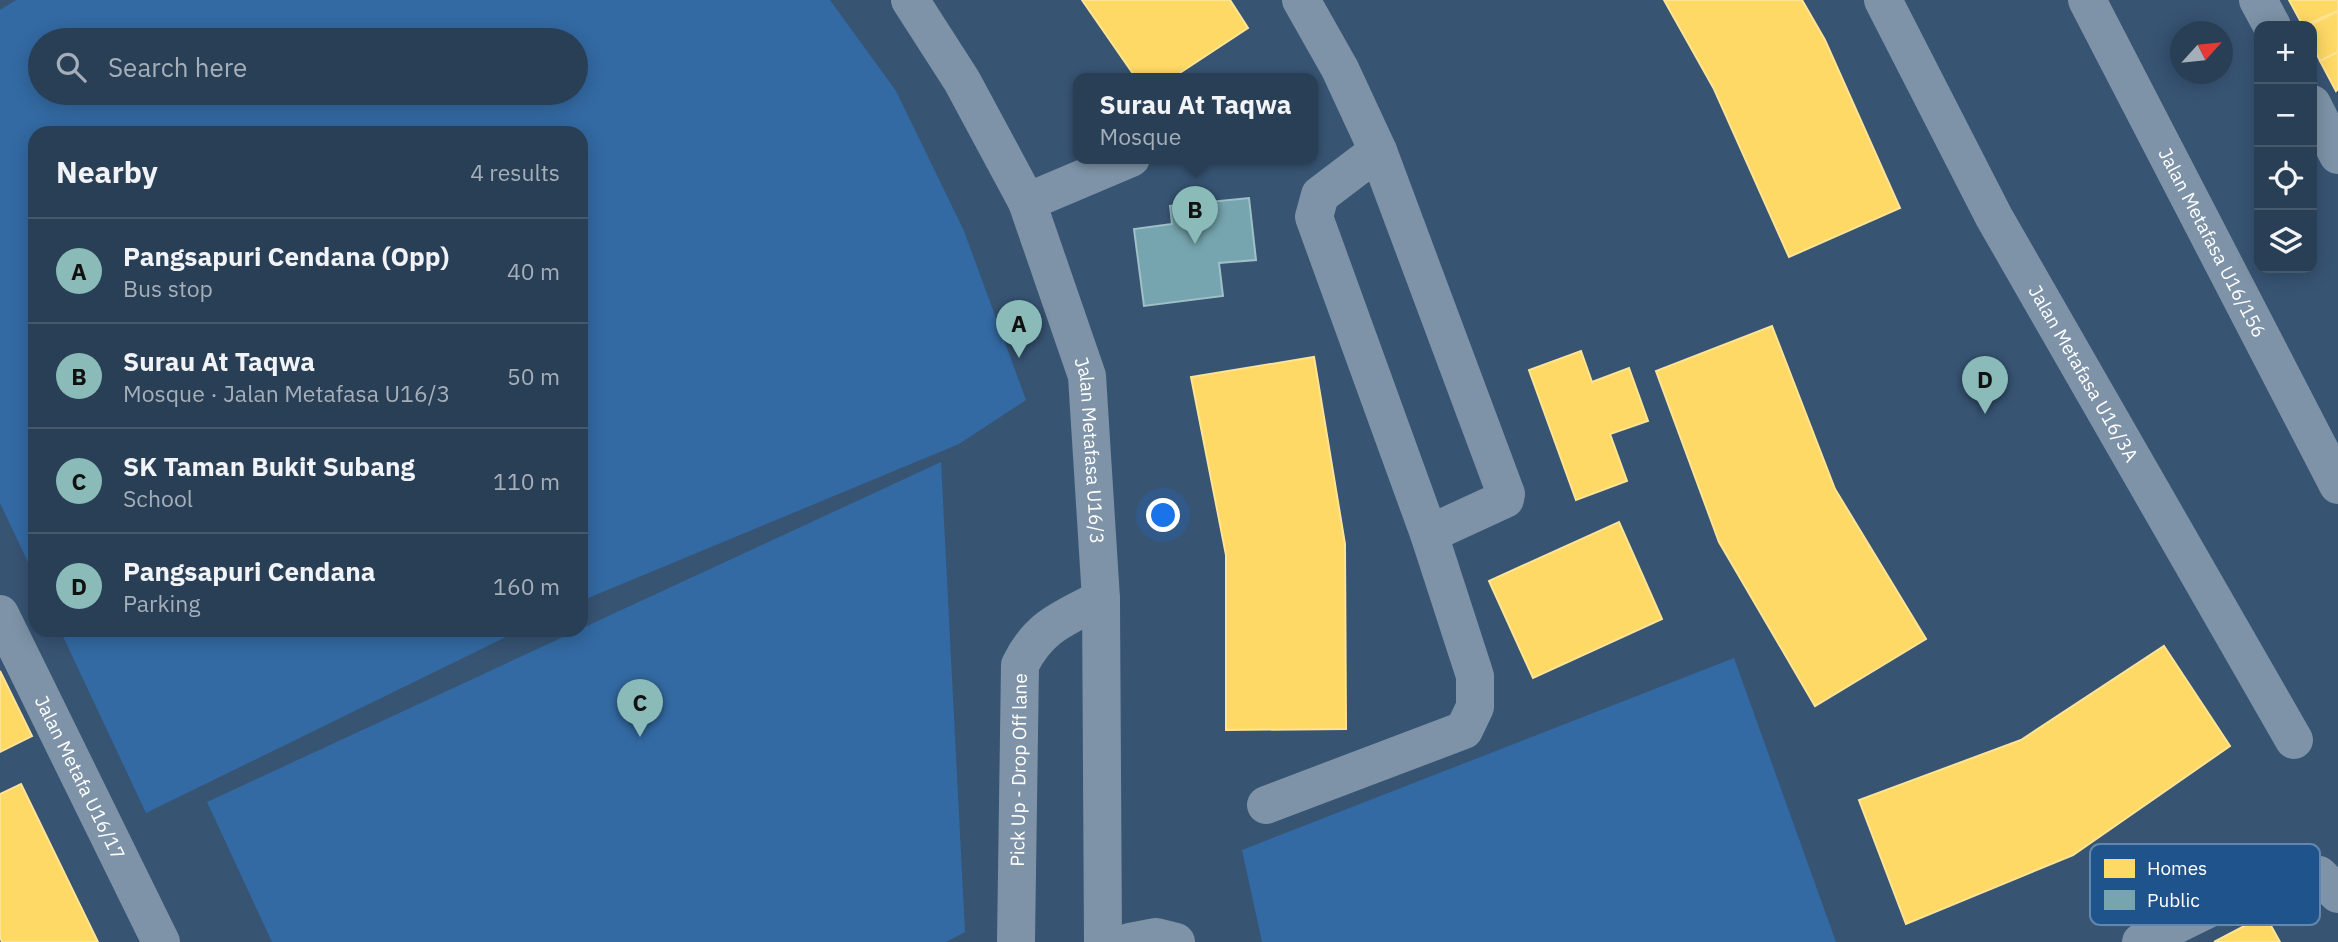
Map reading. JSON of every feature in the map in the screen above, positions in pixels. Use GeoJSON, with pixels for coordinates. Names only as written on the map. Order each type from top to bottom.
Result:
{"type":"FeatureCollection","features":[{"type":"Feature","properties":{"kind":"street","name":"Jalan Metafasa U16/3"},"geometry":{"type":"LineString","coordinates":[[910,0],[962,81],[1027,202],[1087,376],[1101,599],[1103,942]]}},
{"type":"Feature","properties":{"kind":"street"},"geometry":{"type":"LineString","coordinates":[[1301,0],[1326,75],[1378,151],[1506,494],[1505,499],[1429,534]]}},
{"type":"Feature","properties":{"kind":"street","name":"Jalan Metafasa U16/3A"},"geometry":{"type":"LineString","coordinates":[[1883,0],[1994,217],[2294,740]]}},
{"type":"Feature","properties":{"kind":"street","name":"Jalan Metafasa U16/156"},"geometry":{"type":"LineString","coordinates":[[2087,0],[2338,485]]}},
{"type":"Feature","properties":{"kind":"street"},"geometry":{"type":"LineString","coordinates":[[2258,0],[2269,21]]}},
{"type":"Feature","properties":{"kind":"street"},"geometry":{"type":"LineString","coordinates":[[2317,114],[2338,155]]}},
{"type":"Feature","properties":{"kind":"street"},"geometry":{"type":"LineString","coordinates":[[1266,805],[1464,730],[1475,707],[1475,676],[1429,534],[1314,217],[1320,195],[1378,151]]}},
{"type":"Feature","properties":{"kind":"street"},"geometry":{"type":"LineString","coordinates":[[1027,202],[1117,164]]}},
{"type":"Feature","properties":{"kind":"street","name":"Pick Up - Drop Off lane"},"geometry":{"type":"LineString","coordinates":[[1016,942],[1020,665],[1030,644],[1045,628],[1101,599]]}},
{"type":"Feature","properties":{"kind":"street","name":"Jalan Metafa U16/17"},"geometry":{"type":"LineString","coordinates":[[0,614],[162,942]]}},
{"type":"Feature","properties":{"kind":"street"},"geometry":{"type":"LineString","coordinates":[[2320,876],[2338,894]]}},
{"type":"Feature","properties":{"kind":"street"},"geometry":{"type":"LineString","coordinates":[[2141,942],[2176,925]]}},
{"type":"Feature","properties":{"kind":"street"},"geometry":{"type":"LineString","coordinates":[[1130,942],[1156,937],[1170,938],[1176,942]]}},
{"type":"Feature","properties":{"kind":"shaded area"},"geometry":{"type":"Polygon","coordinates":[[[16,0],[830,0],[896,91],[964,231],[1026,400],[959,444],[588,598],[588,126],[28,126],[28,562],[0,503],[0,10],[16,0]]]}},
{"type":"Feature","properties":{"kind":"shaded area"},"geometry":{"type":"Polygon","coordinates":[[[941,462],[965,932],[946,942],[272,942],[207,802],[563,637],[588,637],[588,626],[941,462]]]}},
{"type":"Feature","properties":{"kind":"shaded area"},"geometry":{"type":"Polygon","coordinates":[[[63,637],[506,637],[146,813],[63,637]]]}},
{"type":"Feature","properties":{"kind":"shaded area"},"geometry":{"type":"Polygon","coordinates":[[[1734,658],[1836,942],[1262,942],[1242,850],[1734,658]]]}},
{"type":"Feature","properties":{"kind":"building: Homes"},"geometry":{"type":"Polygon","coordinates":[[[1082,0],[1230,0],[1248,28],[1180,73],[1133,73],[1082,0]]]}},
{"type":"Feature","properties":{"kind":"building: Homes"},"geometry":{"type":"Polygon","coordinates":[[[1664,0],[1802,0],[1825,40],[1900,208],[1789,257],[1714,89],[1664,0]]]}},
{"type":"Feature","properties":{"kind":"building: Homes"},"geometry":{"type":"Polygon","coordinates":[[[2289,0],[2338,0],[2338,11],[2315,21],[2300,21],[2289,0]]]}},
{"type":"Feature","properties":{"kind":"building: Homes"},"geometry":{"type":"Polygon","coordinates":[[[2338,11],[2338,52],[2320,61],[2317,55],[2317,22],[2338,11]]]}},
{"type":"Feature","properties":{"kind":"building: Homes"},"geometry":{"type":"Polygon","coordinates":[[[2338,52],[2338,89],[2336,91],[2320,61],[2338,52]]]}},
{"type":"Feature","properties":{"kind":"building: Homes"},"geometry":{"type":"Polygon","coordinates":[[[1772,326],[1835,489],[1926,639],[1815,706],[1719,542],[1656,371],[1772,326]]]}},
{"type":"Feature","properties":{"kind":"building: Homes"},"geometry":{"type":"Polygon","coordinates":[[[1581,351],[1592,382],[1629,368],[1648,421],[1610,434],[1627,481],[1576,500],[1529,370],[1581,351]]]}},
{"type":"Feature","properties":{"kind":"building: Homes"},"geometry":{"type":"Polygon","coordinates":[[[1314,357],[1345,544],[1346,729],[1226,730],[1226,555],[1191,377],[1314,357]]]}},
{"type":"Feature","properties":{"kind":"building: Homes"},"geometry":{"type":"Polygon","coordinates":[[[1619,522],[1662,619],[1533,678],[1489,581],[1619,522]]]}},
{"type":"Feature","properties":{"kind":"building: Homes"},"geometry":{"type":"Polygon","coordinates":[[[2164,646],[2230,746],[2073,855],[1906,924],[1859,800],[2021,740],[2164,646]]]}},
{"type":"Feature","properties":{"kind":"building: Homes"},"geometry":{"type":"Polygon","coordinates":[[[0,671],[32,736],[0,752],[0,671]]]}},
{"type":"Feature","properties":{"kind":"building: Homes"},"geometry":{"type":"Polygon","coordinates":[[[21,784],[98,942],[2,942],[0,794],[21,784]]]}},
{"type":"Feature","properties":{"kind":"building: Homes"},"geometry":{"type":"Polygon","coordinates":[[[2246,925],[2271,925],[2280,942],[2214,942],[2246,925]]]}},
{"type":"Feature","properties":{"kind":"building: Public"},"geometry":{"type":"Polygon","coordinates":[[[1249,198],[1256,260],[1219,263],[1223,296],[1144,306],[1134,229],[1172,224],[1170,206],[1249,198]]]}},
{"type":"Feature","properties":{"kind":"place","name":"Surau At Taqwa"},"geometry":{"type":"Point","coordinates":[1195,244]}},
{"type":"Feature","properties":{"kind":"place","name":"Pangsapuri Cendana (Opp)"},"geometry":{"type":"Point","coordinates":[1019,358]}},
{"type":"Feature","properties":{"kind":"place","name":"Pangsapuri Cendana"},"geometry":{"type":"Point","coordinates":[1985,414]}},
{"type":"Feature","properties":{"kind":"place","name":"SK Taman Bukit Subang"},"geometry":{"type":"Point","coordinates":[640,737]}}]}
